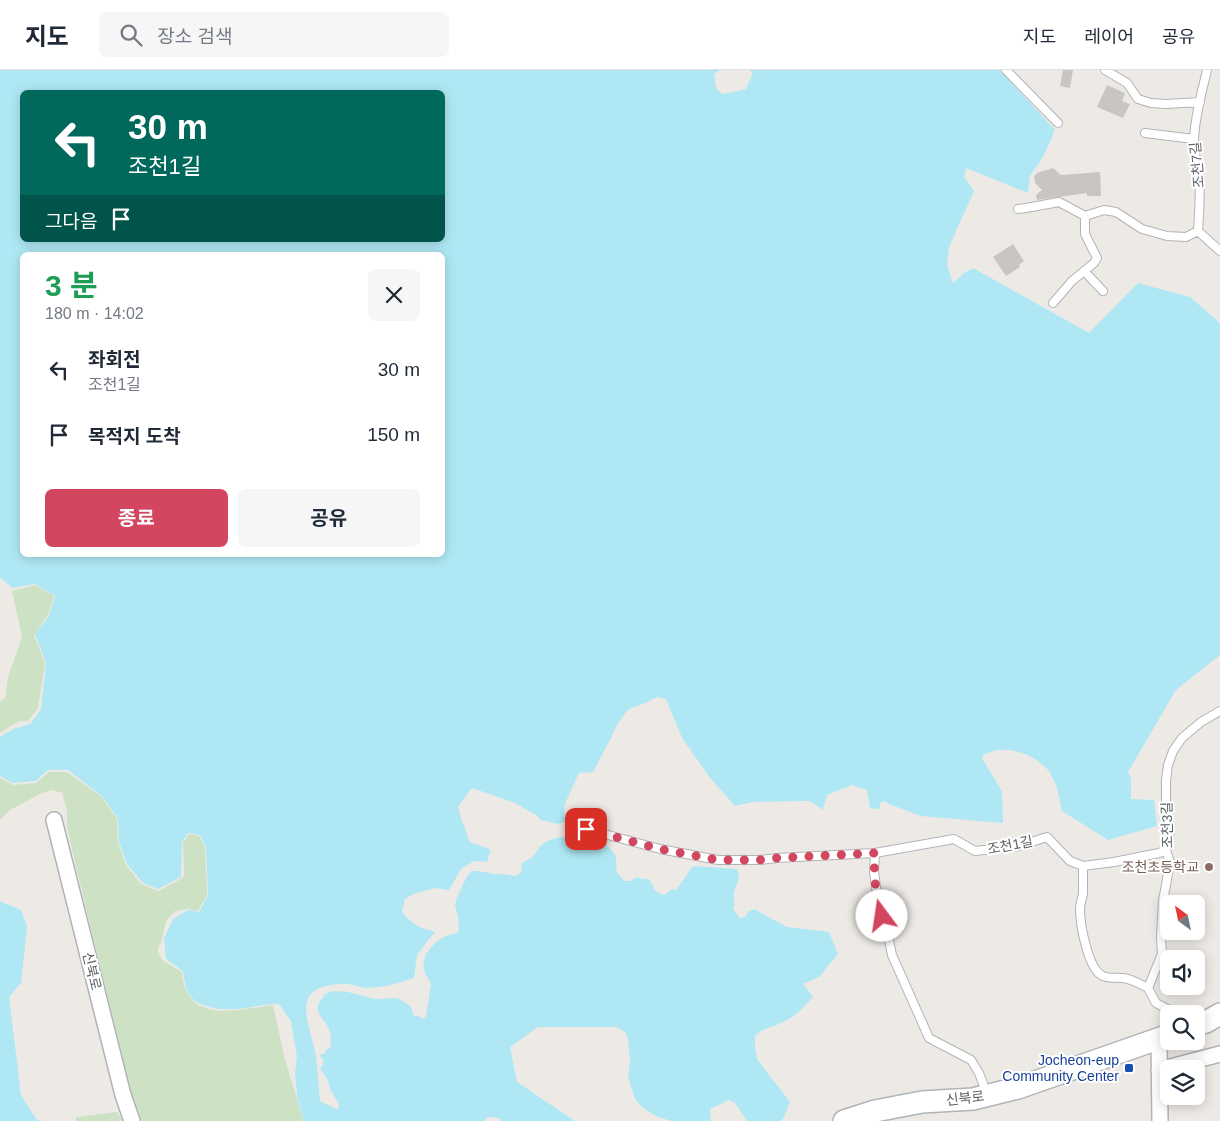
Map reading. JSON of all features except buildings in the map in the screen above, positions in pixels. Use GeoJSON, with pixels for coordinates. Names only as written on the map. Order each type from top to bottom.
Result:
{"type":"FeatureCollection","features":[{"type":"Feature","properties":{"kind":"street","name":"신북로"},"geometry":{"type":"LineString","coordinates":[[54,820],[123,1095],[132,1121]]}},
{"type":"Feature","properties":{"kind":"street"},"geometry":{"type":"LineString","coordinates":[[1205,1022],[1220,1014]]}},
{"type":"Feature","properties":{"kind":"street","name":"신북로"},"geometry":{"type":"LineString","coordinates":[[844,1121],[874,1111],[922,1102],[973,1100],[1018,1088],[1160,1038]]}},
{"type":"Feature","properties":{"kind":"street"},"geometry":{"type":"LineString","coordinates":[[1160,1121],[1159,1070],[1162,1050]]}},
{"type":"Feature","properties":{"kind":"street"},"geometry":{"type":"LineString","coordinates":[[1159,1070],[1220,1054]]}},
{"type":"Feature","properties":{"kind":"lane"},"geometry":{"type":"LineString","coordinates":[[1006,70],[1058,123]]}},
{"type":"Feature","properties":{"kind":"lane"},"geometry":{"type":"LineString","coordinates":[[1105,70],[1127,83],[1138,99],[1151,103],[1166,104],[1200,102]]}},
{"type":"Feature","properties":{"kind":"lane","name":"조천7길"},"geometry":{"type":"LineString","coordinates":[[1198,231],[1200,202],[1199,172],[1194,139],[1208,70]]}},
{"type":"Feature","properties":{"kind":"lane"},"geometry":{"type":"LineString","coordinates":[[1145,133],[1194,139]]}},
{"type":"Feature","properties":{"kind":"lane"},"geometry":{"type":"LineString","coordinates":[[1018,209],[1059,202],[1085,216],[1104,210],[1116,212],[1142,229],[1167,236],[1186,236],[1198,231],[1220,251]]}},
{"type":"Feature","properties":{"kind":"lane"},"geometry":{"type":"LineString","coordinates":[[1053,303],[1072,281],[1094,263],[1097,258],[1085,234],[1085,216]]}},
{"type":"Feature","properties":{"kind":"lane"},"geometry":{"type":"LineString","coordinates":[[1084,271],[1103,291]]}},
{"type":"Feature","properties":{"kind":"lane","name":"조천3길"},"geometry":{"type":"LineString","coordinates":[[1148,988],[1162,954],[1163,900],[1170,863],[1166,850],[1170,832],[1166,801],[1168,764],[1172,751],[1182,738],[1201,722],[1220,711]]}},
{"type":"Feature","properties":{"kind":"lane","name":"조천1길"},"geometry":{"type":"LineString","coordinates":[[586,829],[660,849],[718,860],[759,860],[875,853],[954,839],[975,851],[1019,846],[1047,837],[1070,861],[1083,866]]}},
{"type":"Feature","properties":{"kind":"lane"},"geometry":{"type":"LineString","coordinates":[[1160,1006],[1156,1004],[1148,988],[1124,978],[1103,976],[1096,971],[1091,962],[1080,909],[1083,866],[1114,862],[1166,850]]}},
{"type":"Feature","properties":{"kind":"lane"},"geometry":{"type":"LineString","coordinates":[[875,853],[874,872],[878,901],[892,955],[929,1038],[971,1060],[979,1073],[988,1096]]}},
{"type":"Feature","properties":{"kind":"green space"},"geometry":{"type":"Polygon","coordinates":[[[35,585],[54,596],[48,615],[34,635],[45,663],[38,708],[28,721],[19,721],[0,733],[0,701],[5,698],[8,677],[22,637],[12,591],[35,585]]]}},
{"type":"Feature","properties":{"kind":"green space"},"geometry":{"type":"Polygon","coordinates":[[[49,772],[67,772],[102,797],[117,819],[118,842],[126,865],[141,884],[158,891],[184,876],[183,842],[189,834],[199,836],[205,848],[207,895],[198,911],[189,909],[175,911],[166,921],[158,952],[162,960],[182,972],[186,989],[193,1000],[203,1007],[229,1011],[273,1005],[285,1060],[304,1121],[138,1121],[77,871],[67,827],[67,810],[62,793],[53,790],[42,793],[10,810],[0,820],[0,778],[13,785],[36,783],[49,772]]]}},
{"type":"Feature","properties":{"kind":"green space"},"geometry":{"type":"Polygon","coordinates":[[[117,1112],[123,1121],[76,1121],[76,1117],[117,1112]]]}},
{"type":"Feature","properties":{"kind":"water"},"geometry":{"type":"Polygon","coordinates":[[[0,70],[720,70],[714,74],[716,88],[723,94],[746,89],[753,73],[749,70],[1000,70],[1055,130],[1043,157],[1030,176],[1028,193],[966,168],[964,177],[974,191],[949,247],[947,265],[953,283],[973,268],[1089,333],[1138,283],[1190,297],[1220,323],[1220,655],[1176,690],[1128,772],[1131,778],[1131,799],[1154,800],[1157,826],[1108,840],[1062,811],[1054,780],[1043,765],[1025,754],[1011,750],[996,750],[983,755],[983,760],[1002,791],[1003,823],[920,816],[885,801],[880,803],[880,809],[870,808],[867,790],[852,785],[827,795],[823,810],[810,801],[753,802],[735,806],[711,779],[682,738],[666,699],[657,697],[631,708],[625,713],[593,772],[579,773],[564,806],[565,822],[557,824],[541,820],[515,803],[472,788],[458,807],[462,821],[470,842],[491,850],[487,862],[474,861],[461,869],[449,890],[435,888],[413,894],[405,899],[402,911],[405,916],[416,925],[435,932],[417,955],[414,978],[372,988],[345,984],[326,986],[315,991],[309,997],[306,1006],[316,1057],[320,1101],[338,1110],[339,1104],[331,1091],[327,1078],[320,1069],[323,1064],[323,1059],[320,1057],[321,1054],[325,1054],[325,1051],[330,1048],[331,1038],[328,1027],[318,1012],[319,1004],[325,994],[333,991],[348,992],[375,999],[397,998],[411,1007],[414,1016],[423,1019],[426,1016],[431,984],[425,972],[424,960],[428,951],[435,943],[444,937],[459,932],[456,900],[467,876],[472,871],[516,876],[521,872],[522,863],[533,857],[539,847],[549,841],[568,837],[589,839],[608,847],[615,855],[617,872],[624,881],[630,881],[638,877],[649,879],[655,890],[665,895],[671,889],[676,890],[693,866],[737,869],[739,879],[735,889],[733,909],[740,918],[745,917],[748,912],[754,909],[787,927],[829,932],[838,954],[819,977],[803,984],[813,997],[803,1008],[787,1020],[765,1029],[755,1036],[757,1059],[790,1102],[783,1119],[780,1121],[747,1121],[735,1103],[729,1100],[710,1109],[711,1121],[671,1121],[658,1117],[643,1108],[635,1099],[628,1077],[630,1061],[628,1040],[625,1032],[617,1027],[538,1027],[510,1047],[517,1082],[575,1121],[500,1121],[500,1119],[494,1117],[488,1117],[484,1121],[304,1121],[297,1096],[295,1073],[297,1057],[291,1021],[279,1004],[221,1009],[201,1004],[189,994],[183,971],[166,959],[164,938],[173,919],[188,910],[199,912],[208,895],[206,848],[200,835],[188,833],[182,842],[181,877],[158,889],[143,883],[127,864],[119,842],[118,819],[103,797],[68,770],[48,770],[36,781],[12,783],[0,776],[0,737],[13,729],[30,724],[41,709],[46,663],[35,634],[49,616],[55,596],[35,584],[12,588],[0,577],[0,70]]]}},
{"type":"Feature","properties":{"kind":"water"},"geometry":{"type":"Polygon","coordinates":[[[0,901],[21,910],[27,926],[21,983],[9,997],[21,1095],[36,1119],[43,1121],[0,1121],[0,901]]]}},
{"type":"Feature","properties":{"kind":"place","name":"조천초등학교"},"geometry":{"type":"Point","coordinates":[1209,867]}},
{"type":"Feature","properties":{"kind":"place","name":"Jocheon-eup Community Center"},"geometry":{"type":"Point","coordinates":[1129,1068]}},
{"type":"Feature","properties":{"kind":"route"},"geometry":{"type":"LineString","coordinates":[[586,829],[660,849],[718,860],[759,860],[875,853],[874,872],[882,916]]}}]}
